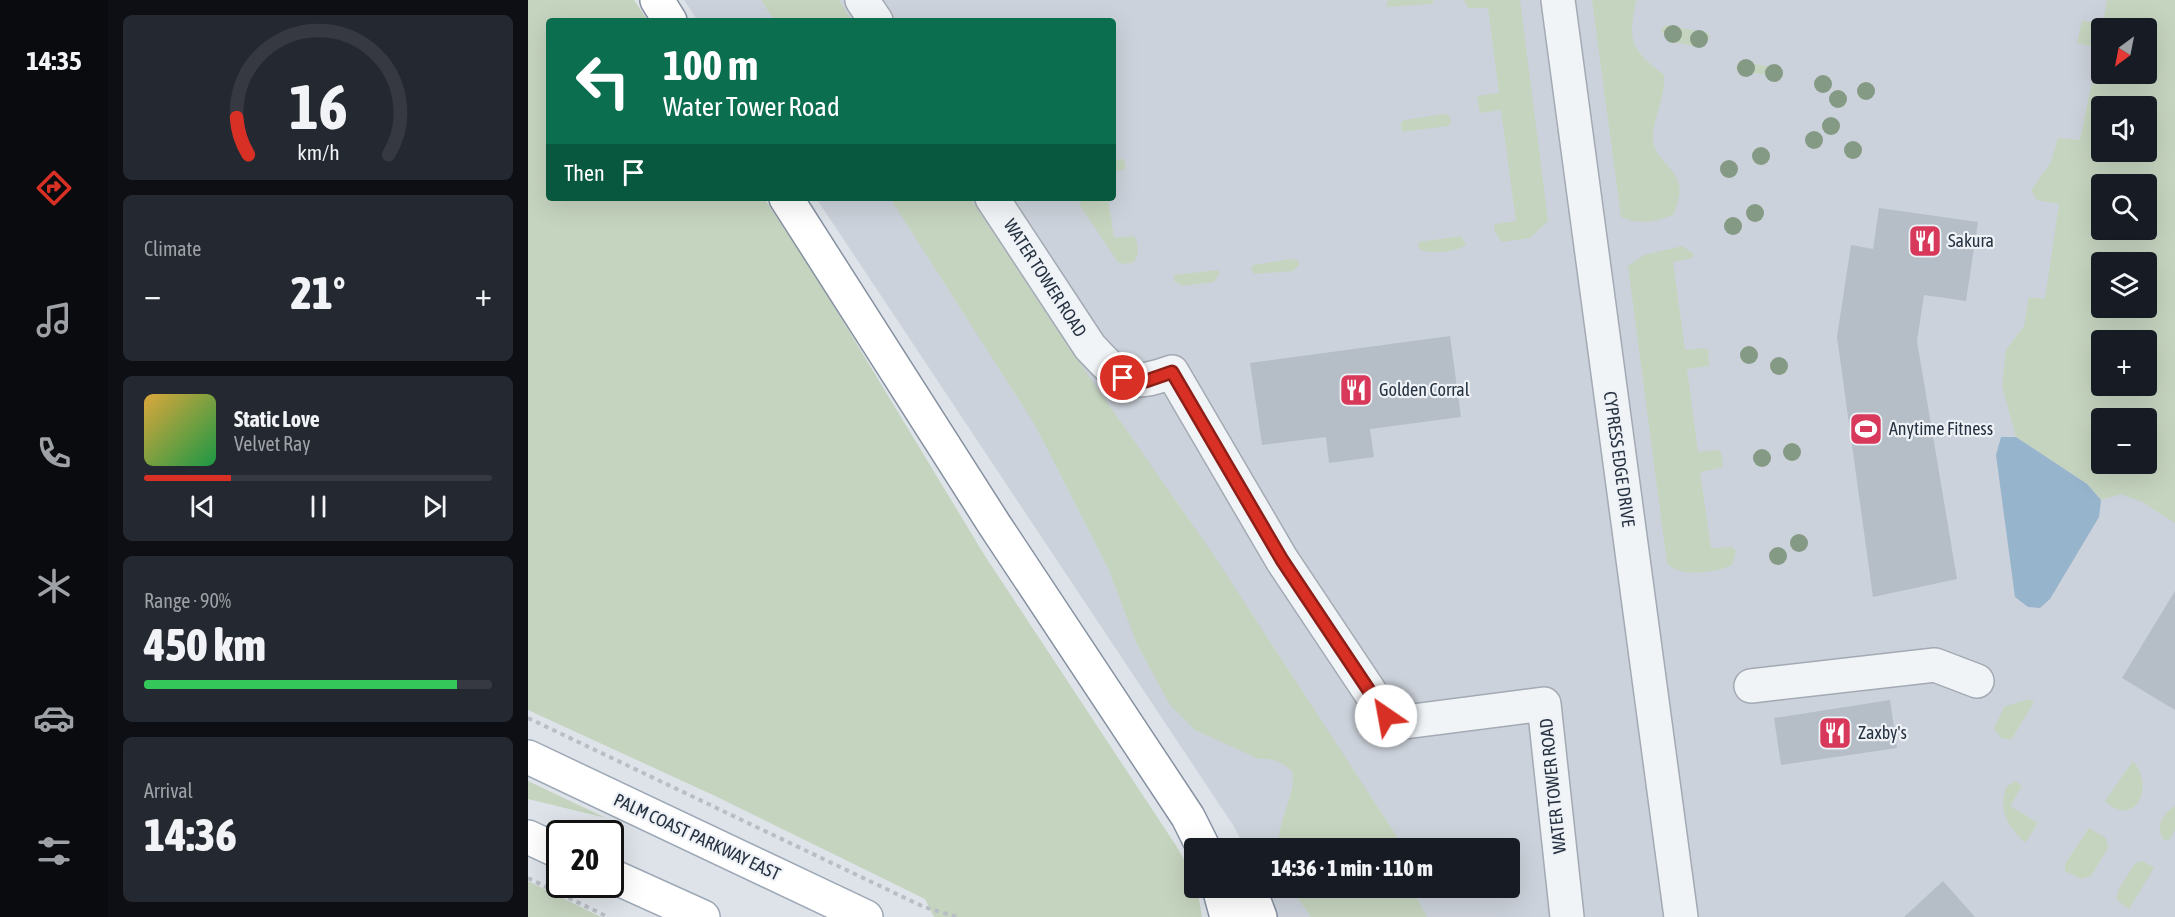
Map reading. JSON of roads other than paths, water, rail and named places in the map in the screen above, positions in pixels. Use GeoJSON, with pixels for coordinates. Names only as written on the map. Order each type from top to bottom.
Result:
{"type":"FeatureCollection","features":[{"type":"Feature","properties":{"kind":"main road"},"geometry":{"type":"LineString","coordinates":[[657,0],[668,18]]}},
{"type":"Feature","properties":{"kind":"main road"},"geometry":{"type":"LineString","coordinates":[[788,201],[993,524],[1188,817],[1198,838]]}},
{"type":"Feature","properties":{"kind":"main road","name":"PALM COAST PARKWAY EAST"},"geometry":{"type":"LineString","coordinates":[[528,757],[866,917]]}},
{"type":"Feature","properties":{"kind":"main road"},"geometry":{"type":"LineString","coordinates":[[1188,817],[1210,838]]}},
{"type":"Feature","properties":{"kind":"main road"},"geometry":{"type":"LineString","coordinates":[[528,837],[546,845]]}},
{"type":"Feature","properties":{"kind":"main road"},"geometry":{"type":"LineString","coordinates":[[624,881],[703,917]]}},
{"type":"Feature","properties":{"kind":"main road"},"geometry":{"type":"LineString","coordinates":[[1222,898],[1227,917]]}},
{"type":"Feature","properties":{"kind":"main road"},"geometry":{"type":"LineString","coordinates":[[1253,898],[1260,917]]}},
{"type":"Feature","properties":{"kind":"street"},"geometry":{"type":"LineString","coordinates":[[862,0],[874,18]]}},
{"type":"Feature","properties":{"kind":"street","name":"CYPRESS EDGE DRIVE"},"geometry":{"type":"LineString","coordinates":[[1558,0],[1681,917]]}},
{"type":"Feature","properties":{"kind":"street","name":"WATER TOWER ROAD"},"geometry":{"type":"LineString","coordinates":[[994,201],[1090,347],[1108,365],[1123,378],[1138,382],[1172,372],[1282,560],[1386,716],[1397,723],[1544,704],[1568,917]]}},
{"type":"Feature","properties":{"kind":"street"},"geometry":{"type":"LineString","coordinates":[[1751,686],[1935,665],[1977,681]]}},
{"type":"Feature","properties":{"kind":"water"},"geometry":{"type":"Polygon","coordinates":[[[2001,437],[2016,437],[2087,484],[2101,500],[2099,517],[2050,599],[2040,608],[2028,607],[2015,597],[1996,455],[2001,437]]]}},
{"type":"Feature","properties":{"kind":"place","name":"Sakura"},"geometry":{"type":"Point","coordinates":[1925,241]}},
{"type":"Feature","properties":{"kind":"place","name":"Golden Corral"},"geometry":{"type":"Point","coordinates":[1356,390]}},
{"type":"Feature","properties":{"kind":"place","name":"Anytime Fitness"},"geometry":{"type":"Point","coordinates":[1866,429]}},
{"type":"Feature","properties":{"kind":"place","name":"Zaxby's"},"geometry":{"type":"Point","coordinates":[1835,733]}}]}
